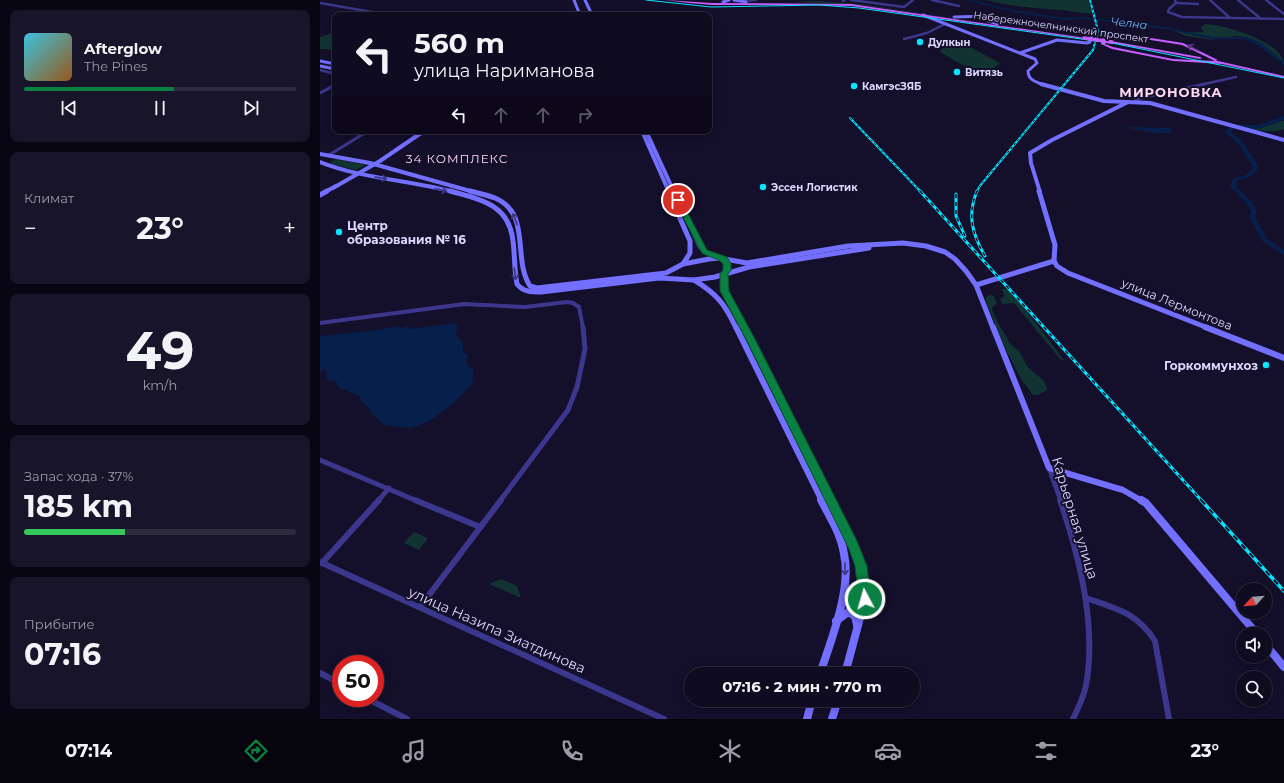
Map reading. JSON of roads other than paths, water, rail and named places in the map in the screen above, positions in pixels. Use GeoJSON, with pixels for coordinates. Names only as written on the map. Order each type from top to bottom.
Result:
{"type":"FeatureCollection","features":[{"type":"Feature","properties":{"kind":"main road","name":"Набережночелнинский проспект"},"geometry":{"type":"LineString","coordinates":[[666,0],[721,5],[780,2]]}},
{"type":"Feature","properties":{"kind":"main road","name":"Набережночелнинский проспект"},"geometry":{"type":"LineString","coordinates":[[692,0],[723,2],[844,1],[1112,41],[1216,60],[1284,76]]}},
{"type":"Feature","properties":{"kind":"main road","name":"Набережночелнинский проспект"},"geometry":{"type":"LineString","coordinates":[[794,2],[851,5],[1084,37]]}},
{"type":"Feature","properties":{"kind":"main road"},"geometry":{"type":"LineString","coordinates":[[1216,60],[1191,46],[1169,41],[1112,34],[1105,36],[1103,44],[1112,48],[1173,60],[1222,63]]}},
{"type":"Feature","properties":{"kind":"main road"},"geometry":{"type":"LineString","coordinates":[[1169,41],[1181,46],[1181,48],[1170,51]]}},
{"type":"Feature","properties":{"kind":"main road","name":"Набережночелнинский проспект"},"geometry":{"type":"LineString","coordinates":[[1170,51],[1284,76]]}},
{"type":"Feature","properties":{"kind":"main road"},"geometry":{"type":"LineString","coordinates":[[1170,51],[1180,57],[1173,60]]}},
{"type":"Feature","properties":{"kind":"street"},"geometry":{"type":"LineString","coordinates":[[574,0],[576,6],[581,12]]}},
{"type":"Feature","properties":{"kind":"street"},"geometry":{"type":"LineString","coordinates":[[585,0],[591,12]]}},
{"type":"Feature","properties":{"kind":"street"},"geometry":{"type":"LineString","coordinates":[[723,2],[729,0]]}},
{"type":"Feature","properties":{"kind":"street"},"geometry":{"type":"LineString","coordinates":[[735,0],[756,0]]}},
{"type":"Feature","properties":{"kind":"street"},"geometry":{"type":"LineString","coordinates":[[735,0],[746,2]]}},
{"type":"Feature","properties":{"kind":"street"},"geometry":{"type":"LineString","coordinates":[[851,0],[904,7],[913,0]]}},
{"type":"Feature","properties":{"kind":"street"},"geometry":{"type":"LineString","coordinates":[[932,0],[959,6]]}},
{"type":"Feature","properties":{"kind":"street"},"geometry":{"type":"LineString","coordinates":[[1210,0],[1230,18]]}},
{"type":"Feature","properties":{"kind":"street"},"geometry":{"type":"LineString","coordinates":[[1238,0],[1260,18]]}},
{"type":"Feature","properties":{"kind":"street"},"geometry":{"type":"LineString","coordinates":[[1266,0],[1284,14]]}},
{"type":"Feature","properties":{"kind":"street"},"geometry":{"type":"LineString","coordinates":[[1198,4],[1176,1],[1169,9],[1169,13],[1182,17],[1284,19]]}},
{"type":"Feature","properties":{"kind":"street"},"geometry":{"type":"LineString","coordinates":[[320,3],[372,12]]}},
{"type":"Feature","properties":{"kind":"street"},"geometry":{"type":"LineString","coordinates":[[576,6],[582,7],[588,4]]}},
{"type":"Feature","properties":{"kind":"street"},"geometry":{"type":"LineString","coordinates":[[922,15],[1035,59],[1037,63],[1028,71],[1028,76],[1031,80],[1103,101],[1110,104],[1112,109]]}},
{"type":"Feature","properties":{"kind":"street"},"geometry":{"type":"LineString","coordinates":[[998,17],[988,19],[990,22],[998,24]]}},
{"type":"Feature","properties":{"kind":"street"},"geometry":{"type":"LineString","coordinates":[[944,24],[940,20],[952,18],[998,17],[1080,28],[1092,33],[1090,42],[1087,43],[1057,40],[1020,53]]}},
{"type":"Feature","properties":{"kind":"street"},"geometry":{"type":"LineString","coordinates":[[904,39],[927,34],[944,24]]}},
{"type":"Feature","properties":{"kind":"street"},"geometry":{"type":"LineString","coordinates":[[320,61],[332,63]]}},
{"type":"Feature","properties":{"kind":"street"},"geometry":{"type":"LineString","coordinates":[[320,66],[332,69]]}},
{"type":"Feature","properties":{"kind":"street"},"geometry":{"type":"LineString","coordinates":[[320,70],[332,73]]}},
{"type":"Feature","properties":{"kind":"street"},"geometry":{"type":"LineString","coordinates":[[1135,101],[1141,98],[1236,77]]}},
{"type":"Feature","properties":{"kind":"street"},"geometry":{"type":"LineString","coordinates":[[320,93],[332,87]]}},
{"type":"Feature","properties":{"kind":"street"},"geometry":{"type":"LineString","coordinates":[[1103,101],[1135,101],[1150,103],[1284,140]]}},
{"type":"Feature","properties":{"kind":"street"},"geometry":{"type":"LineString","coordinates":[[976,285],[1054,262],[1055,245],[1031,163],[1030,153],[1048,142],[1128,102]]}},
{"type":"Feature","properties":{"kind":"street"},"geometry":{"type":"LineString","coordinates":[[320,161],[326,159],[363,134]]}},
{"type":"Feature","properties":{"kind":"street"},"geometry":{"type":"LineString","coordinates":[[320,195],[419,134]]}},
{"type":"Feature","properties":{"kind":"street"},"geometry":{"type":"LineString","coordinates":[[643,134],[690,241],[690,253],[681,265],[677,274],[682,280]]}},
{"type":"Feature","properties":{"kind":"street"},"geometry":{"type":"LineString","coordinates":[[647,134],[686,219],[700,246],[710,255],[722,259],[747,263],[855,246],[886,244]]}},
{"type":"Feature","properties":{"kind":"street"},"geometry":{"type":"LineString","coordinates":[[320,154],[342,157],[372,164],[495,198],[512,211],[518,226],[523,276],[530,286],[543,288],[662,273],[670,271],[681,265],[722,259]]}},
{"type":"Feature","properties":{"kind":"street"},"geometry":{"type":"LineString","coordinates":[[328,165],[331,159],[342,157]]}},
{"type":"Feature","properties":{"kind":"street"},"geometry":{"type":"LineString","coordinates":[[320,161],[328,165],[416,184],[491,204],[501,211],[508,220],[510,226],[518,287],[541,292],[659,278],[694,280],[749,268],[853,251],[886,244]]}},
{"type":"Feature","properties":{"kind":"street"},"geometry":{"type":"LineString","coordinates":[[403,182],[412,178],[413,175]]}},
{"type":"Feature","properties":{"kind":"street"},"geometry":{"type":"LineString","coordinates":[[416,184],[424,178]]}},
{"type":"Feature","properties":{"kind":"street","name":"Карьерная улица"},"geometry":{"type":"LineString","coordinates":[[886,244],[916,244],[945,252],[964,267],[976,285],[1050,468],[1077,557],[1086,598],[1090,639],[1086,684],[1080,704],[1073,719]]}},
{"type":"Feature","properties":{"kind":"street"},"geometry":{"type":"LineString","coordinates":[[722,259],[728,266],[724,274],[724,291],[752,341],[853,546],[861,566],[865,599],[847,667]]}},
{"type":"Feature","properties":{"kind":"street","name":"улица Лермонтова"},"geometry":{"type":"LineString","coordinates":[[1054,262],[1062,270],[1284,358]]}},
{"type":"Feature","properties":{"kind":"street"},"geometry":{"type":"LineString","coordinates":[[694,280],[710,289],[719,297],[726,307],[837,531],[845,556],[845,582],[836,621],[822,667]]}},
{"type":"Feature","properties":{"kind":"street"},"geometry":{"type":"LineString","coordinates":[[320,323],[464,304],[525,307],[566,302],[574,303],[580,310],[586,343],[584,360],[574,398],[568,410],[420,607]]}},
{"type":"Feature","properties":{"kind":"street"},"geometry":{"type":"LineString","coordinates":[[320,460],[480,527]]}},
{"type":"Feature","properties":{"kind":"street"},"geometry":{"type":"LineString","coordinates":[[1050,468],[1123,490],[1146,503],[1251,627]]}},
{"type":"Feature","properties":{"kind":"street"},"geometry":{"type":"LineString","coordinates":[[321,563],[389,488]]}},
{"type":"Feature","properties":{"kind":"street","name":"улица Назипа Зиатдинова"},"geometry":{"type":"LineString","coordinates":[[321,563],[664,719]]}},
{"type":"Feature","properties":{"kind":"street"},"geometry":{"type":"LineString","coordinates":[[1086,598],[1128,612],[1137,617],[1151,633],[1155,641],[1169,719]]}},
{"type":"Feature","properties":{"kind":"street"},"geometry":{"type":"LineString","coordinates":[[836,621],[848,612],[852,613],[856,617],[857,630]]}},
{"type":"Feature","properties":{"kind":"street"},"geometry":{"type":"LineString","coordinates":[[1272,652],[1284,667]]}},
{"type":"Feature","properties":{"kind":"street"},"geometry":{"type":"LineString","coordinates":[[320,673],[332,679]]}},
{"type":"Feature","properties":{"kind":"street"},"geometry":{"type":"LineString","coordinates":[[384,707],[407,719]]}},
{"type":"Feature","properties":{"kind":"street"},"geometry":{"type":"LineString","coordinates":[[807,719],[810,707]]}},
{"type":"Feature","properties":{"kind":"street"},"geometry":{"type":"LineString","coordinates":[[832,719],[836,707]]}},
{"type":"Feature","properties":{"kind":"water"},"geometry":{"type":"Polygon","coordinates":[[[1127,127],[1170,128],[1173,132],[1158,133],[1127,127]]]}},
{"type":"Feature","properties":{"kind":"water"},"geometry":{"type":"Polygon","coordinates":[[[456,323],[458,329],[456,335],[462,341],[464,353],[468,354],[466,363],[474,371],[472,384],[455,402],[431,420],[417,426],[408,428],[384,425],[371,413],[369,408],[360,399],[361,397],[338,387],[337,382],[327,380],[325,369],[320,371],[320,336],[379,330],[395,326],[401,328],[407,326],[409,329],[456,323]]]}},
{"type":"Feature","properties":{"kind":"waterway","name":"Челна"},"geometry":{"type":"LineString","coordinates":[[967,0],[1013,11],[1064,19],[1084,18],[1166,28],[1212,38],[1246,38],[1259,44],[1284,64]]}},
{"type":"Feature","properties":{"kind":"waterway","name":"Челна"},"geometry":{"type":"LineString","coordinates":[[1284,118],[1259,127],[1233,126],[1228,132],[1237,139],[1255,165],[1255,170],[1246,177],[1236,179],[1233,186],[1251,204],[1254,212],[1252,217],[1265,240],[1284,253]]}},
{"type":"Feature","properties":{"kind":"tram line"},"geometry":{"type":"LineString","coordinates":[[646,0],[711,7],[819,5],[859,8],[1117,44],[1284,78]]}},
{"type":"Feature","properties":{"kind":"railway"},"geometry":{"type":"LineString","coordinates":[[977,192],[979,187],[1093,50],[1098,31],[1090,0]]}},
{"type":"Feature","properties":{"kind":"railway"},"geometry":{"type":"LineString","coordinates":[[850,118],[921,192]]}},
{"type":"Feature","properties":{"kind":"railway"},"geometry":{"type":"LineString","coordinates":[[920,191],[1202,501]]}},
{"type":"Feature","properties":{"kind":"railway"},"geometry":{"type":"LineString","coordinates":[[977,191],[972,208],[972,224],[977,240],[985,256]]}},
{"type":"Feature","properties":{"kind":"railway"},"geometry":{"type":"LineString","coordinates":[[956,194],[956,216],[965,236]]}},
{"type":"Feature","properties":{"kind":"railway"},"geometry":{"type":"LineString","coordinates":[[1201,500],[1284,591]]}},
{"type":"Feature","properties":{"kind":"place","name":"Дулкын"},"geometry":{"type":"Point","coordinates":[920,42]}},
{"type":"Feature","properties":{"kind":"place","name":"Витязь"},"geometry":{"type":"Point","coordinates":[957,72]}},
{"type":"Feature","properties":{"kind":"place","name":"КамгэсЗЯБ"},"geometry":{"type":"Point","coordinates":[854,86]}},
{"type":"Feature","properties":{"kind":"place","name":"Эссен Логистик"},"geometry":{"type":"Point","coordinates":[763,187]}},
{"type":"Feature","properties":{"kind":"place","name":"Центр образования № 16"},"geometry":{"type":"Point","coordinates":[339,232]}},
{"type":"Feature","properties":{"kind":"place","name":"Горкоммунхоз"},"geometry":{"type":"Point","coordinates":[1266,365]}},
{"type":"Feature","properties":{"kind":"district","name":"МИРОНОВКА"},"geometry":{"type":"Point","coordinates":[1171,92]}},
{"type":"Feature","properties":{"kind":"district","name":"34 КОМПЛЕКС"},"geometry":{"type":"Point","coordinates":[457,158]}}]}
